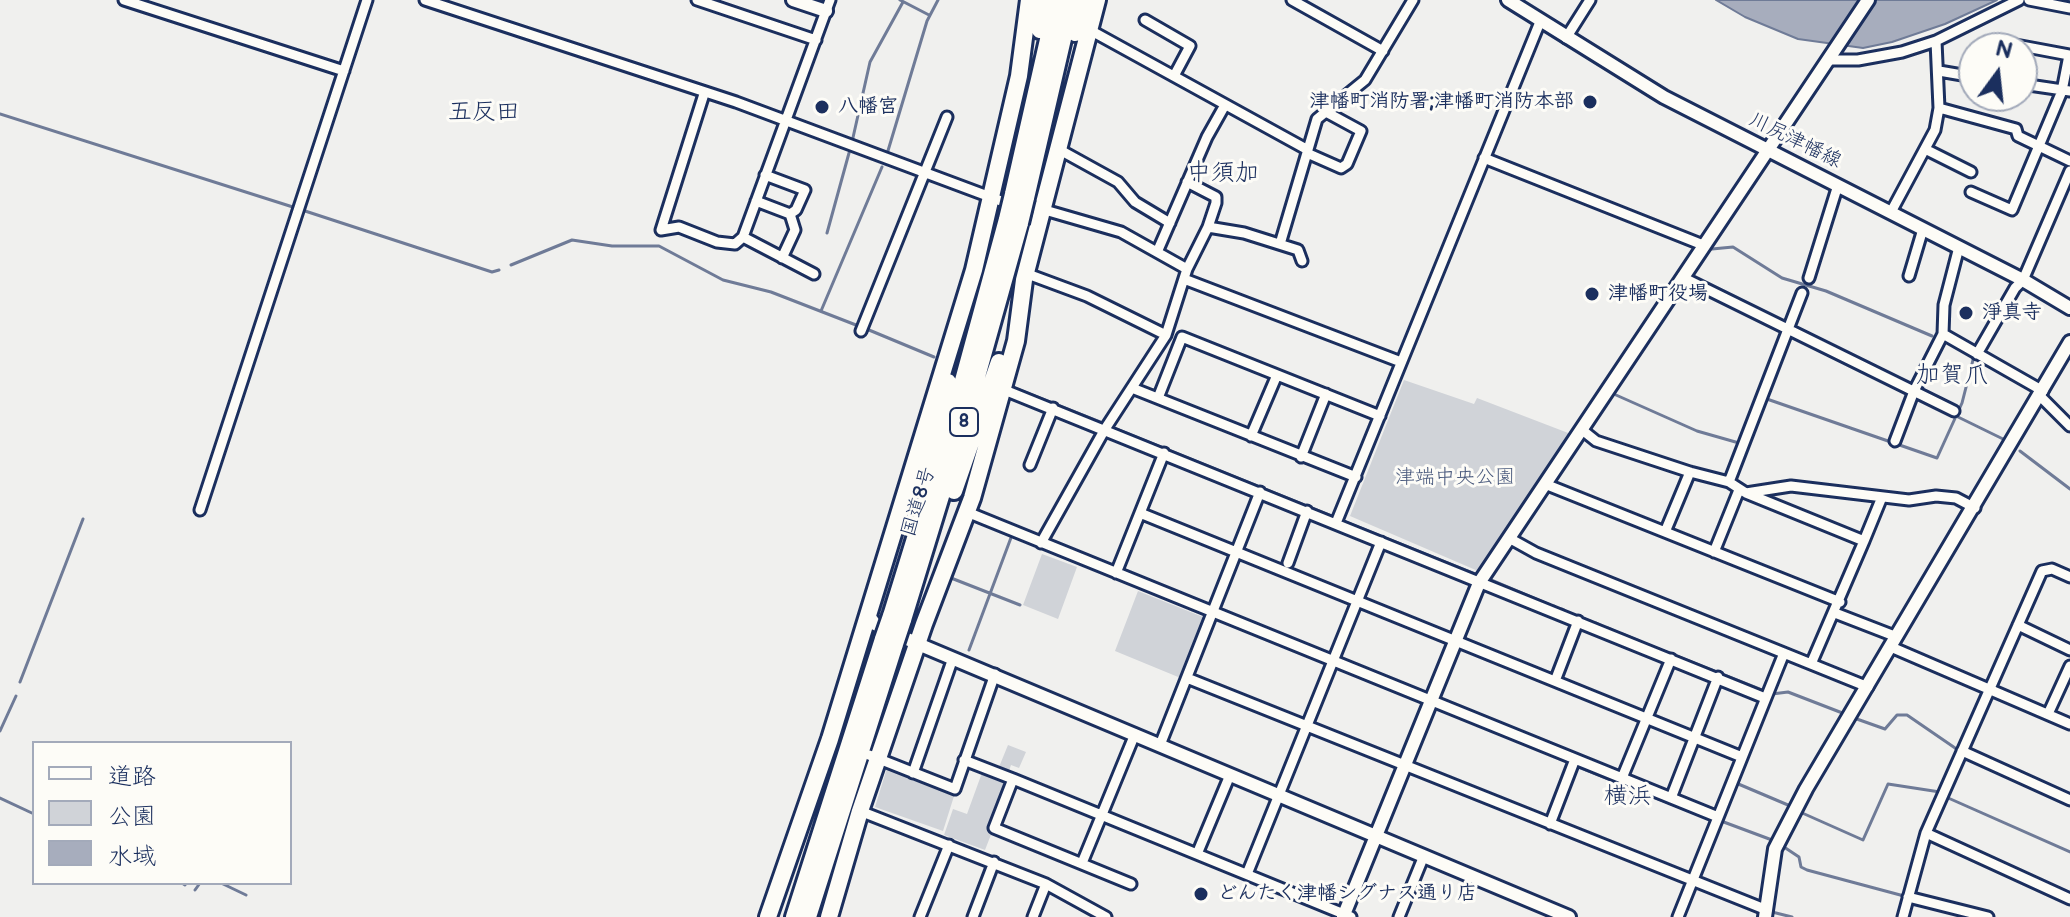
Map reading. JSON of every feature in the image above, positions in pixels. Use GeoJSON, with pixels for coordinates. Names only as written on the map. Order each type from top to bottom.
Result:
{"type":"FeatureCollection","features":[{"type":"Feature","properties":{"kind":"highway","name":"8"},"geometry":{"type":"LineString","coordinates":[[1029,122],[1026,103],[1037,0]]}},
{"type":"Feature","properties":{"kind":"highway"},"geometry":{"type":"LineString","coordinates":[[829,917],[836,861],[860,811],[873,757],[967,512],[1016,341],[1024,276],[1018,201],[1025,49],[1037,0]]}},
{"type":"Feature","properties":{"kind":"highway","name":"国道8号"},"geometry":{"type":"LineString","coordinates":[[808,917],[836,861],[889,642],[1014,221],[1029,122],[1057,0]]}},
{"type":"Feature","properties":{"kind":"highway","name":"国道8号"},"geometry":{"type":"LineString","coordinates":[[1018,201],[1038,148],[1072,0]]}},
{"type":"Feature","properties":{"kind":"highway","name":"8"},"geometry":{"type":"LineString","coordinates":[[1038,148],[1048,133],[1084,0]]}},
{"type":"Feature","properties":{"kind":"highway"},"geometry":{"type":"LineString","coordinates":[[786,917],[831,780],[869,616],[942,364],[974,270],[1018,201],[1060,150],[1086,28],[1097,0]]}},
{"type":"Feature","properties":{"kind":"highway","name":"8"},"geometry":{"type":"LineString","coordinates":[[903,600],[901,561],[974,270]]}},
{"type":"Feature","properties":{"kind":"highway","name":"8"},"geometry":{"type":"LineString","coordinates":[[903,600],[925,574],[970,448],[1024,276]]}},
{"type":"Feature","properties":{"kind":"highway","name":"国道8号"},"geometry":{"type":"LineString","coordinates":[[794,917],[840,742],[889,642]]}},
{"type":"Feature","properties":{"kind":"highway"},"geometry":{"type":"LineString","coordinates":[[768,917],[840,742]]}},
{"type":"Feature","properties":{"kind":"highway","name":"8"},"geometry":{"type":"LineString","coordinates":[[817,917],[836,861]]}},
{"type":"Feature","properties":{"kind":"street"},"geometry":{"type":"LineString","coordinates":[[124,0],[344,71]]}},
{"type":"Feature","properties":{"kind":"street"},"geometry":{"type":"LineString","coordinates":[[200,510],[367,0]]}},
{"type":"Feature","properties":{"kind":"street"},"geometry":{"type":"LineString","coordinates":[[425,0],[785,120],[924,173],[1121,232],[1158,250],[1186,274],[1401,362]]}},
{"type":"Feature","properties":{"kind":"street"},"geometry":{"type":"LineString","coordinates":[[697,0],[816,40]]}},
{"type":"Feature","properties":{"kind":"street"},"geometry":{"type":"LineString","coordinates":[[704,94],[661,230],[679,227],[717,242],[735,244],[743,237],[828,6],[793,0]]}},
{"type":"Feature","properties":{"kind":"street"},"geometry":{"type":"LineString","coordinates":[[1292,0],[1383,51]]}},
{"type":"Feature","properties":{"kind":"street"},"geometry":{"type":"LineString","coordinates":[[1280,244],[1317,119],[1365,80],[1413,0]]}},
{"type":"Feature","properties":{"kind":"street","name":"川尻津幡線"},"geometry":{"type":"LineString","coordinates":[[1508,0],[1653,91],[2023,280],[2070,308]]}},
{"type":"Feature","properties":{"kind":"street"},"geometry":{"type":"LineString","coordinates":[[1566,38],[1590,0]]}},
{"type":"Feature","properties":{"kind":"street"},"geometry":{"type":"LineString","coordinates":[[964,760],[1346,916],[1403,764],[1479,583],[1868,0]]}},
{"type":"Feature","properties":{"kind":"street"},"geometry":{"type":"LineString","coordinates":[[1830,58],[1858,60],[1936,41],[2019,0]]}},
{"type":"Feature","properties":{"kind":"street"},"geometry":{"type":"LineString","coordinates":[[2029,0],[2070,8]]}},
{"type":"Feature","properties":{"kind":"street"},"geometry":{"type":"LineString","coordinates":[[1145,20],[1190,46],[1174,76]]}},
{"type":"Feature","properties":{"kind":"street"},"geometry":{"type":"LineString","coordinates":[[1336,523],[1540,22]]}},
{"type":"Feature","properties":{"kind":"street"},"geometry":{"type":"LineString","coordinates":[[1086,28],[1341,168],[1347,164],[1361,131],[1326,112]]}},
{"type":"Feature","properties":{"kind":"street"},"geometry":{"type":"LineString","coordinates":[[1891,212],[1935,130],[1939,108],[1936,41]]}},
{"type":"Feature","properties":{"kind":"street"},"geometry":{"type":"LineString","coordinates":[[1971,192],[2012,210],[2066,91],[2069,55],[2038,49]]}},
{"type":"Feature","properties":{"kind":"street"},"geometry":{"type":"LineString","coordinates":[[1939,71],[1958,74]]}},
{"type":"Feature","properties":{"kind":"street"},"geometry":{"type":"LineString","coordinates":[[2038,87],[2066,91]]}},
{"type":"Feature","properties":{"kind":"street"},"geometry":{"type":"LineString","coordinates":[[1158,250],[1225,105]]}},
{"type":"Feature","properties":{"kind":"street"},"geometry":{"type":"LineString","coordinates":[[1939,108],[2016,129],[2018,136],[2070,161]]}},
{"type":"Feature","properties":{"kind":"street"},"geometry":{"type":"LineString","coordinates":[[861,331],[947,117]]}},
{"type":"Feature","properties":{"kind":"street"},"geometry":{"type":"LineString","coordinates":[[1925,149],[1971,172]]}},
{"type":"Feature","properties":{"kind":"street"},"geometry":{"type":"LineString","coordinates":[[1060,150],[1118,182],[1135,202],[1170,223]]}},
{"type":"Feature","properties":{"kind":"street"},"geometry":{"type":"LineString","coordinates":[[1484,158],[1703,245]]}},
{"type":"Feature","properties":{"kind":"street"},"geometry":{"type":"LineString","coordinates":[[1977,354],[2015,288],[2023,280],[2070,171]]}},
{"type":"Feature","properties":{"kind":"street"},"geometry":{"type":"LineString","coordinates":[[765,175],[805,190],[796,210],[790,214]]}},
{"type":"Feature","properties":{"kind":"street"},"geometry":{"type":"LineString","coordinates":[[1041,543],[1105,429],[1166,335],[1186,274],[1208,227],[1216,197],[1187,182]]}},
{"type":"Feature","properties":{"kind":"street"},"geometry":{"type":"LineString","coordinates":[[1809,278],[1838,185]]}},
{"type":"Feature","properties":{"kind":"street"},"geometry":{"type":"LineString","coordinates":[[756,201],[790,214]]}},
{"type":"Feature","properties":{"kind":"street"},"geometry":{"type":"LineString","coordinates":[[782,258],[795,230],[790,214]]}},
{"type":"Feature","properties":{"kind":"street"},"geometry":{"type":"LineString","coordinates":[[1208,227],[1298,250],[1302,261]]}},
{"type":"Feature","properties":{"kind":"street"},"geometry":{"type":"LineString","coordinates":[[1909,276],[1923,229]]}},
{"type":"Feature","properties":{"kind":"street"},"geometry":{"type":"LineString","coordinates":[[743,237],[814,274]]}},
{"type":"Feature","properties":{"kind":"street"},"geometry":{"type":"LineString","coordinates":[[1895,441],[1914,391],[1943,334],[1944,305],[1959,247]]}},
{"type":"Feature","properties":{"kind":"street"},"geometry":{"type":"LineString","coordinates":[[1024,276],[1087,296],[1166,335]]}},
{"type":"Feature","properties":{"kind":"street"},"geometry":{"type":"LineString","coordinates":[[1682,277],[1954,411]]}},
{"type":"Feature","properties":{"kind":"street"},"geometry":{"type":"LineString","coordinates":[[1729,482],[1786,327],[1802,293]]}},
{"type":"Feature","properties":{"kind":"street"},"geometry":{"type":"LineString","coordinates":[[1943,334],[2041,394],[2070,426]]}},
{"type":"Feature","properties":{"kind":"street"},"geometry":{"type":"LineString","coordinates":[[1158,398],[1182,337],[1380,416]]}},
{"type":"Feature","properties":{"kind":"street"},"geometry":{"type":"LineString","coordinates":[[1187,678],[1693,881],[1768,915],[1772,863],[1780,838],[2070,342]]}},
{"type":"Feature","properties":{"kind":"street"},"geometry":{"type":"LineString","coordinates":[[1251,436],[1277,375]]}},
{"type":"Feature","properties":{"kind":"street"},"geometry":{"type":"LineString","coordinates":[[1132,388],[1356,477]]}},
{"type":"Feature","properties":{"kind":"street"},"geometry":{"type":"LineString","coordinates":[[1002,389],[1479,583],[1766,694]]}},
{"type":"Feature","properties":{"kind":"street"},"geometry":{"type":"LineString","coordinates":[[1301,457],[1326,394]]}},
{"type":"Feature","properties":{"kind":"street"},"geometry":{"type":"LineString","coordinates":[[1030,465],[1053,408]]}},
{"type":"Feature","properties":{"kind":"street"},"geometry":{"type":"LineString","coordinates":[[1581,429],[1596,441],[1729,482],[1743,492],[1864,541]]}},
{"type":"Feature","properties":{"kind":"street"},"geometry":{"type":"LineString","coordinates":[[1116,573],[1164,453]]}},
{"type":"Feature","properties":{"kind":"street"},"geometry":{"type":"LineString","coordinates":[[1665,532],[1690,472]]}},
{"type":"Feature","properties":{"kind":"street"},"geometry":{"type":"LineString","coordinates":[[1545,484],[1840,602]]}},
{"type":"Feature","properties":{"kind":"street"},"geometry":{"type":"LineString","coordinates":[[1743,492],[1791,486],[1909,500],[1946,497],[1975,508]]}},
{"type":"Feature","properties":{"kind":"street"},"geometry":{"type":"LineString","coordinates":[[1160,745],[1260,492]]}},
{"type":"Feature","properties":{"kind":"street"},"geometry":{"type":"LineString","coordinates":[[1714,552],[1743,492]]}},
{"type":"Feature","properties":{"kind":"street"},"geometry":{"type":"LineString","coordinates":[[1811,664],[1840,602],[1882,497]]}},
{"type":"Feature","properties":{"kind":"street"},"geometry":{"type":"LineString","coordinates":[[1288,563],[1307,511]]}},
{"type":"Feature","properties":{"kind":"street"},"geometry":{"type":"LineString","coordinates":[[967,512],[1718,817]]}},
{"type":"Feature","properties":{"kind":"street"},"geometry":{"type":"LineString","coordinates":[[1140,513],[1742,757]]}},
{"type":"Feature","properties":{"kind":"street"},"geometry":{"type":"LineString","coordinates":[[1509,538],[1536,553],[1868,687]]}},
{"type":"Feature","properties":{"kind":"street"},"geometry":{"type":"LineString","coordinates":[[1247,874],[1381,542]]}},
{"type":"Feature","properties":{"kind":"street"},"geometry":{"type":"LineString","coordinates":[[1903,917],[1926,833],[2042,571],[2052,569],[2070,577]]}},
{"type":"Feature","properties":{"kind":"street"},"geometry":{"type":"LineString","coordinates":[[1835,613],[2070,724]]}},
{"type":"Feature","properties":{"kind":"street"},"geometry":{"type":"LineString","coordinates":[[869,616],[875,624],[918,644],[995,674],[1279,798],[1569,917]]}},
{"type":"Feature","properties":{"kind":"street"},"geometry":{"type":"LineString","coordinates":[[1555,681],[1578,621]]}},
{"type":"Feature","properties":{"kind":"street"},"geometry":{"type":"LineString","coordinates":[[2018,625],[2070,650]]}},
{"type":"Feature","properties":{"kind":"street"},"geometry":{"type":"LineString","coordinates":[[1678,917],[1784,653]]}},
{"type":"Feature","properties":{"kind":"street"},"geometry":{"type":"LineString","coordinates":[[913,773],[953,658]]}},
{"type":"Feature","properties":{"kind":"street"},"geometry":{"type":"LineString","coordinates":[[1622,778],[1671,659]]}},
{"type":"Feature","properties":{"kind":"street"},"geometry":{"type":"LineString","coordinates":[[2048,714],[2070,666]]}},
{"type":"Feature","properties":{"kind":"street"},"geometry":{"type":"LineString","coordinates":[[873,757],[955,789],[995,674]]}},
{"type":"Feature","properties":{"kind":"street"},"geometry":{"type":"LineString","coordinates":[[1671,798],[1718,677]]}},
{"type":"Feature","properties":{"kind":"street"},"geometry":{"type":"LineString","coordinates":[[1082,863],[1135,734]]}},
{"type":"Feature","properties":{"kind":"street"},"geometry":{"type":"LineString","coordinates":[[1962,751],[2070,800]]}},
{"type":"Feature","properties":{"kind":"street"},"geometry":{"type":"LineString","coordinates":[[1550,824],[1575,759]]}},
{"type":"Feature","properties":{"kind":"street"},"geometry":{"type":"LineString","coordinates":[[1197,854],[1230,775]]}},
{"type":"Feature","properties":{"kind":"street"},"geometry":{"type":"LineString","coordinates":[[1013,779],[994,828],[1131,884]]}},
{"type":"Feature","properties":{"kind":"street"},"geometry":{"type":"LineString","coordinates":[[860,811],[1046,884],[1094,915],[1106,917]]}},
{"type":"Feature","properties":{"kind":"street"},"geometry":{"type":"LineString","coordinates":[[1926,833],[2070,899]]}},
{"type":"Feature","properties":{"kind":"street"},"geometry":{"type":"LineString","coordinates":[[920,917],[949,845]]}},
{"type":"Feature","properties":{"kind":"street"},"geometry":{"type":"LineString","coordinates":[[1399,917],[1423,858]]}},
{"type":"Feature","properties":{"kind":"street"},"geometry":{"type":"LineString","coordinates":[[973,917],[994,862]]}},
{"type":"Feature","properties":{"kind":"street"},"geometry":{"type":"LineString","coordinates":[[1033,917],[1046,884]]}},
{"type":"Feature","properties":{"kind":"street"},"geometry":{"type":"LineString","coordinates":[[1908,897],[1988,917]]}},
{"type":"Feature","properties":{"kind":"green space","name":"津端中央公園"},"geometry":{"type":"Polygon","coordinates":[[[1404,380],[1474,404],[1477,398],[1576,436],[1485,574],[1350,516],[1404,380]]]}},
{"type":"Feature","properties":{"kind":"green space"},"geometry":{"type":"Polygon","coordinates":[[[1042,554],[1077,567],[1058,619],[1023,605],[1042,554]]]}},
{"type":"Feature","properties":{"kind":"green space"},"geometry":{"type":"Polygon","coordinates":[[[1138,591],[1208,619],[1183,679],[1115,651],[1138,591]]]}},
{"type":"Feature","properties":{"kind":"green space"},"geometry":{"type":"Polygon","coordinates":[[[1008,745],[1026,752],[1019,768],[1011,765],[1009,771],[999,767],[1008,745]]]}},
{"type":"Feature","properties":{"kind":"green space"},"geometry":{"type":"Polygon","coordinates":[[[887,768],[955,793],[943,831],[875,807],[887,768]]]}},
{"type":"Feature","properties":{"kind":"green space"},"geometry":{"type":"Polygon","coordinates":[[[983,770],[1003,779],[1005,784],[988,830],[992,832],[985,850],[944,835],[953,809],[967,814],[983,770]]]}},
{"type":"Feature","properties":{"kind":"water"},"geometry":{"type":"Polygon","coordinates":[[[1716,0],[1997,0],[1945,24],[1863,48],[1798,39],[1745,17],[1716,0]]]}},
{"type":"Feature","properties":{"kind":"waterway"},"geometry":{"type":"LineString","coordinates":[[900,0],[929,15]]}},
{"type":"Feature","properties":{"kind":"waterway"},"geometry":{"type":"LineString","coordinates":[[887,154],[927,21],[938,0]]}},
{"type":"Feature","properties":{"kind":"waterway"},"geometry":{"type":"LineString","coordinates":[[852,142],[870,62],[903,2]]}},
{"type":"Feature","properties":{"kind":"waterway"},"geometry":{"type":"LineString","coordinates":[[0,114],[296,208]]}},
{"type":"Feature","properties":{"kind":"waterway"},"geometry":{"type":"LineString","coordinates":[[827,233],[849,153]]}},
{"type":"Feature","properties":{"kind":"waterway"},"geometry":{"type":"LineString","coordinates":[[821,311],[882,167]]}},
{"type":"Feature","properties":{"kind":"waterway"},"geometry":{"type":"LineString","coordinates":[[302,210],[492,272],[499,270]]}},
{"type":"Feature","properties":{"kind":"waterway"},"geometry":{"type":"LineString","coordinates":[[511,265],[572,240],[612,246],[659,246],[723,280],[771,292],[856,325]]}},
{"type":"Feature","properties":{"kind":"waterway"},"geometry":{"type":"LineString","coordinates":[[1712,249],[1733,247],[1782,278],[1826,291],[1932,336]]}},
{"type":"Feature","properties":{"kind":"waterway"},"geometry":{"type":"LineString","coordinates":[[1689,286],[1715,298]]}},
{"type":"Feature","properties":{"kind":"waterway"},"geometry":{"type":"LineString","coordinates":[[869,330],[934,357]]}},
{"type":"Feature","properties":{"kind":"waterway"},"geometry":{"type":"LineString","coordinates":[[1764,398],[1937,458],[1962,403],[1974,356]]}},
{"type":"Feature","properties":{"kind":"waterway"},"geometry":{"type":"LineString","coordinates":[[1012,387],[1105,424]]}},
{"type":"Feature","properties":{"kind":"waterway"},"geometry":{"type":"LineString","coordinates":[[1616,395],[1697,431],[1739,443],[1741,437]]}},
{"type":"Feature","properties":{"kind":"waterway"},"geometry":{"type":"LineString","coordinates":[[1956,416],[2003,439]]}},
{"type":"Feature","properties":{"kind":"waterway"},"geometry":{"type":"LineString","coordinates":[[1111,427],[1334,517]]}},
{"type":"Feature","properties":{"kind":"waterway"},"geometry":{"type":"LineString","coordinates":[[2020,451],[2070,489]]}},
{"type":"Feature","properties":{"kind":"waterway"},"geometry":{"type":"LineString","coordinates":[[20,682],[83,519]]}},
{"type":"Feature","properties":{"kind":"waterway"},"geometry":{"type":"LineString","coordinates":[[1343,521],[1475,574]]}},
{"type":"Feature","properties":{"kind":"waterway"},"geometry":{"type":"LineString","coordinates":[[969,650],[1012,535]]}},
{"type":"Feature","properties":{"kind":"waterway"},"geometry":{"type":"LineString","coordinates":[[951,578],[1020,605]]}},
{"type":"Feature","properties":{"kind":"waterway"},"geometry":{"type":"LineString","coordinates":[[1491,580],[1550,605]]}},
{"type":"Feature","properties":{"kind":"waterway"},"geometry":{"type":"LineString","coordinates":[[1577,616],[1592,622]]}},
{"type":"Feature","properties":{"kind":"waterway"},"geometry":{"type":"LineString","coordinates":[[1596,623],[1603,627]]}},
{"type":"Feature","properties":{"kind":"waterway"},"geometry":{"type":"LineString","coordinates":[[1608,628],[1617,632]]}},
{"type":"Feature","properties":{"kind":"waterway"},"geometry":{"type":"LineString","coordinates":[[1622,634],[1639,641]]}},
{"type":"Feature","properties":{"kind":"waterway"},"geometry":{"type":"LineString","coordinates":[[1646,644],[1772,694],[1788,692],[1845,714]]}},
{"type":"Feature","properties":{"kind":"waterway"},"geometry":{"type":"LineString","coordinates":[[0,731],[16,696]]}},
{"type":"Feature","properties":{"kind":"waterway"},"geometry":{"type":"LineString","coordinates":[[1854,718],[1885,729],[1897,715],[1907,715],[1958,750]]}},
{"type":"Feature","properties":{"kind":"waterway"},"geometry":{"type":"LineString","coordinates":[[1576,766],[1684,809]]}},
{"type":"Feature","properties":{"kind":"waterway"},"geometry":{"type":"LineString","coordinates":[[1736,783],[1788,805]]}},
{"type":"Feature","properties":{"kind":"waterway"},"geometry":{"type":"LineString","coordinates":[[1800,812],[1863,840],[1888,784],[1940,792]]}},
{"type":"Feature","properties":{"kind":"waterway"},"geometry":{"type":"LineString","coordinates":[[1946,797],[2070,852]]}},
{"type":"Feature","properties":{"kind":"waterway"},"geometry":{"type":"LineString","coordinates":[[0,798],[32,813]]}},
{"type":"Feature","properties":{"kind":"waterway"},"geometry":{"type":"LineString","coordinates":[[1721,821],[1772,840]]}},
{"type":"Feature","properties":{"kind":"waterway"},"geometry":{"type":"LineString","coordinates":[[1784,847],[1799,857],[1801,867],[1807,870],[1904,896]]}},
{"type":"Feature","properties":{"kind":"waterway"},"geometry":{"type":"LineString","coordinates":[[195,890],[199,885]]}},
{"type":"Feature","properties":{"kind":"waterway"},"geometry":{"type":"LineString","coordinates":[[225,885],[246,895]]}},
{"type":"Feature","properties":{"kind":"waterway"},"geometry":{"type":"LineString","coordinates":[[1772,912],[1792,917]]}},
{"type":"Feature","properties":{"kind":"place","name":"津幡町消防署;津幡町消防本部"},"geometry":{"type":"Point","coordinates":[1590,102]}},
{"type":"Feature","properties":{"kind":"place","name":"八幡宮"},"geometry":{"type":"Point","coordinates":[822,107]}},
{"type":"Feature","properties":{"kind":"place","name":"津幡町役場"},"geometry":{"type":"Point","coordinates":[1592,294]}},
{"type":"Feature","properties":{"kind":"place","name":"淨真寺"},"geometry":{"type":"Point","coordinates":[1966,313]}},
{"type":"Feature","properties":{"kind":"place","name":"どんたく津幡シグナス通り店"},"geometry":{"type":"Point","coordinates":[1201,894]}},
{"type":"Feature","properties":{"kind":"district","name":"五反田"},"geometry":{"type":"Point","coordinates":[484,113]}},
{"type":"Feature","properties":{"kind":"district","name":"中須加"},"geometry":{"type":"Point","coordinates":[1223,174]}},
{"type":"Feature","properties":{"kind":"district","name":"加賀爪"},"geometry":{"type":"Point","coordinates":[1952,376]}},
{"type":"Feature","properties":{"kind":"district","name":"横浜"},"geometry":{"type":"Point","coordinates":[1628,797]}}]}
